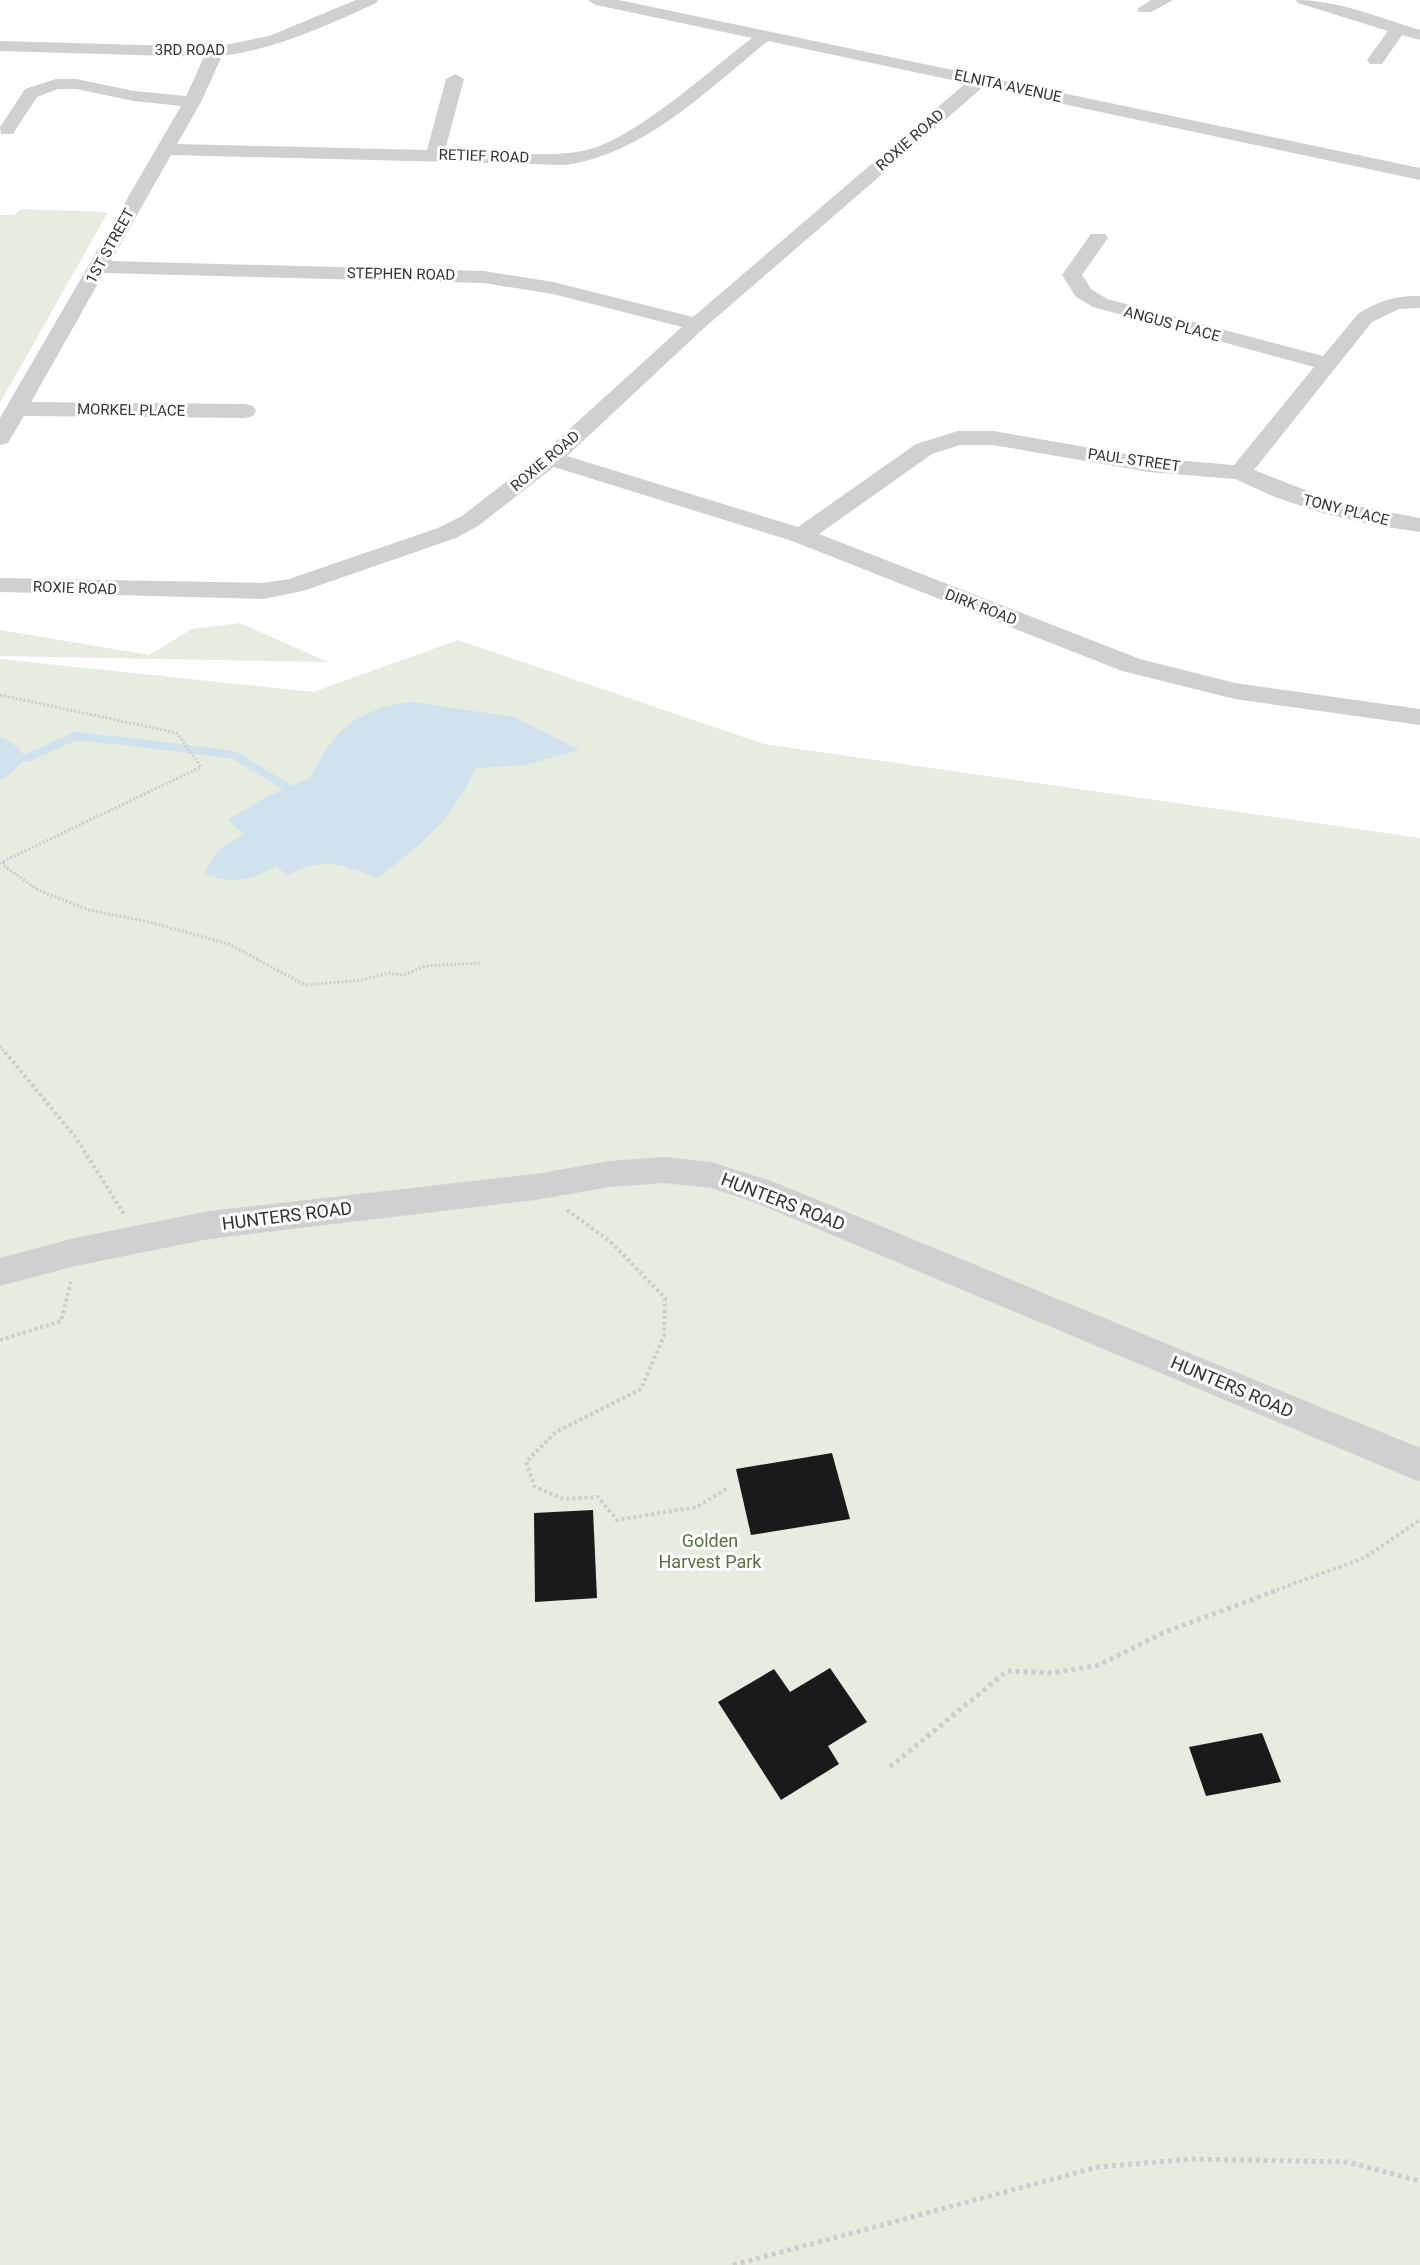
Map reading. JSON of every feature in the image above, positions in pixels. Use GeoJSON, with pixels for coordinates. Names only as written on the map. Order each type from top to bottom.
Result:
{"type":"FeatureCollection","features":[{"type":"Feature","properties":{"kind":"street","name":"3RD ROAD"},"geometry":{"type":"LineString","coordinates":[[1,47],[215,52],[263,45],[370,0]]}},
{"type":"Feature","properties":{"kind":"street","name":"ELNITA AVENUE"},"geometry":{"type":"LineString","coordinates":[[596,0],[1420,174]]}},
{"type":"Feature","properties":{"kind":"street"},"geometry":{"type":"LineString","coordinates":[[1145,9],[1165,0]]}},
{"type":"Feature","properties":{"kind":"street"},"geometry":{"type":"LineString","coordinates":[[1304,0],[1420,35]]}},
{"type":"Feature","properties":{"kind":"street"},"geometry":{"type":"LineString","coordinates":[[1376,60],[1398,28]]}},
{"type":"Feature","properties":{"kind":"street","name":"RETIEF ROAD"},"geometry":{"type":"LineString","coordinates":[[163,149],[565,159],[604,152],[641,132],[766,35]]}},
{"type":"Feature","properties":{"kind":"street","name":"1ST STREET"},"geometry":{"type":"LineString","coordinates":[[0,438],[99,267],[163,149],[192,102],[215,52]]}},
{"type":"Feature","properties":{"kind":"street"},"geometry":{"type":"LineString","coordinates":[[435,155],[455,79]]}},
{"type":"Feature","properties":{"kind":"street","name":"ROXIE ROAD"},"geometry":{"type":"LineString","coordinates":[[0,585],[263,591],[294,586],[447,533],[470,520],[551,459],[698,324],[981,80]]}},
{"type":"Feature","properties":{"kind":"street"},"geometry":{"type":"LineString","coordinates":[[7,130],[31,93],[56,84],[76,84],[134,96],[192,102]]}},
{"type":"Feature","properties":{"kind":"street","name":"ANGUS PLACE"},"geometry":{"type":"LineString","coordinates":[[1098,238],[1072,275],[1083,293],[1100,303],[1122,311],[1328,364]]}},
{"type":"Feature","properties":{"kind":"street","name":"STEPHEN ROAD"},"geometry":{"type":"LineString","coordinates":[[99,267],[484,277],[553,288],[698,324]]}},
{"type":"Feature","properties":{"kind":"street"},"geometry":{"type":"LineString","coordinates":[[1240,472],[1365,318],[1373,312],[1399,302],[1420,302]]}},
{"type":"Feature","properties":{"kind":"street","name":"MORKEL PLACE"},"geometry":{"type":"LineString","coordinates":[[17,409],[244,411]]}},
{"type":"Feature","properties":{"kind":"street","name":"PAUL STREET"},"geometry":{"type":"LineString","coordinates":[[801,536],[924,449],[958,438],[993,438],[1149,465],[1240,472]]}},
{"type":"Feature","properties":{"kind":"street","name":"DIRK ROAD"},"geometry":{"type":"LineString","coordinates":[[551,459],[801,536],[1131,665],[1235,691],[1420,717]]}},
{"type":"Feature","properties":{"kind":"street","name":"TONY PLACE"},"geometry":{"type":"LineString","coordinates":[[1240,472],[1275,490],[1333,510],[1420,525]]}},
{"type":"Feature","properties":{"kind":"street","name":"HUNTERS ROAD"},"geometry":{"type":"LineString","coordinates":[[0,1272],[75,1252],[260,1218],[535,1187],[610,1174],[664,1170],[711,1174],[762,1191],[1420,1465]]}},
{"type":"Feature","properties":{"kind":"path"},"geometry":{"type":"LineString","coordinates":[[0,695],[177,733],[201,767],[2,862],[3,866],[38,890],[89,910],[148,922],[229,944],[305,985],[362,980],[389,973],[404,975],[425,966],[464,962],[481,963]]}},
{"type":"Feature","properties":{"kind":"path"},"geometry":{"type":"LineString","coordinates":[[0,1046],[76,1138],[118,1201],[135,1241]]}},
{"type":"Feature","properties":{"kind":"path"},"geometry":{"type":"LineString","coordinates":[[535,1187],[611,1242],[665,1298],[664,1336],[641,1389],[556,1432],[526,1462],[535,1487],[564,1499],[598,1497],[617,1520],[697,1507],[726,1489]]}},
{"type":"Feature","properties":{"kind":"path"},"geometry":{"type":"LineString","coordinates":[[0,1340],[61,1321],[70,1290],[75,1252]]}},
{"type":"Feature","properties":{"kind":"path"},"geometry":{"type":"LineString","coordinates":[[890,1767],[1007,1671],[1052,1673],[1099,1665],[1165,1632],[1364,1558],[1420,1520]]}},
{"type":"Feature","properties":{"kind":"path"},"geometry":{"type":"LineString","coordinates":[[733,2265],[1098,2167],[1191,2159],[1347,2162],[1420,2181]]}},
{"type":"Feature","properties":{"kind":"green space"},"geometry":{"type":"Polygon","coordinates":[[[21,209],[108,212],[0,403],[0,215],[15,215],[21,209]]]}},
{"type":"Feature","properties":{"kind":"green space"},"geometry":{"type":"Polygon","coordinates":[[[240,623],[328,662],[0,656],[0,630],[149,655],[192,629],[240,623]]]}},
{"type":"Feature","properties":{"kind":"green space","name":"Golden Harvest Park"},"geometry":{"type":"Polygon","coordinates":[[[458,640],[764,744],[1420,838],[1420,2265],[0,2265],[0,659],[313,692],[458,640]]]}},
{"type":"Feature","properties":{"kind":"water"},"geometry":{"type":"Polygon","coordinates":[[[413,702],[514,717],[580,750],[524,765],[476,768],[446,817],[422,842],[378,878],[332,864],[312,866],[287,876],[277,866],[250,878],[233,880],[204,874],[217,851],[244,834],[228,820],[264,798],[310,778],[328,746],[350,724],[377,710],[413,702]]]}},
{"type":"Feature","properties":{"kind":"water"},"geometry":{"type":"Polygon","coordinates":[[[0,737],[11,742],[27,758],[4,779],[0,779],[0,737]]]}},
{"type":"Feature","properties":{"kind":"building"},"geometry":{"type":"Polygon","coordinates":[[[832,1453],[850,1519],[751,1535],[736,1469],[832,1453]]]}},
{"type":"Feature","properties":{"kind":"building"},"geometry":{"type":"Polygon","coordinates":[[[593,1510],[597,1598],[535,1602],[534,1513],[593,1510]]]}},
{"type":"Feature","properties":{"kind":"building"},"geometry":{"type":"Polygon","coordinates":[[[830,1668],[867,1722],[828,1746],[839,1764],[781,1800],[718,1702],[774,1669],[790,1692],[830,1668]]]}},
{"type":"Feature","properties":{"kind":"building"},"geometry":{"type":"Polygon","coordinates":[[[1262,1733],[1281,1782],[1206,1796],[1189,1747],[1262,1733]]]}},
{"type":"Feature","properties":{"kind":"waterway"},"geometry":{"type":"LineString","coordinates":[[27,758],[76,736],[139,743],[234,755],[288,788]]}}]}
